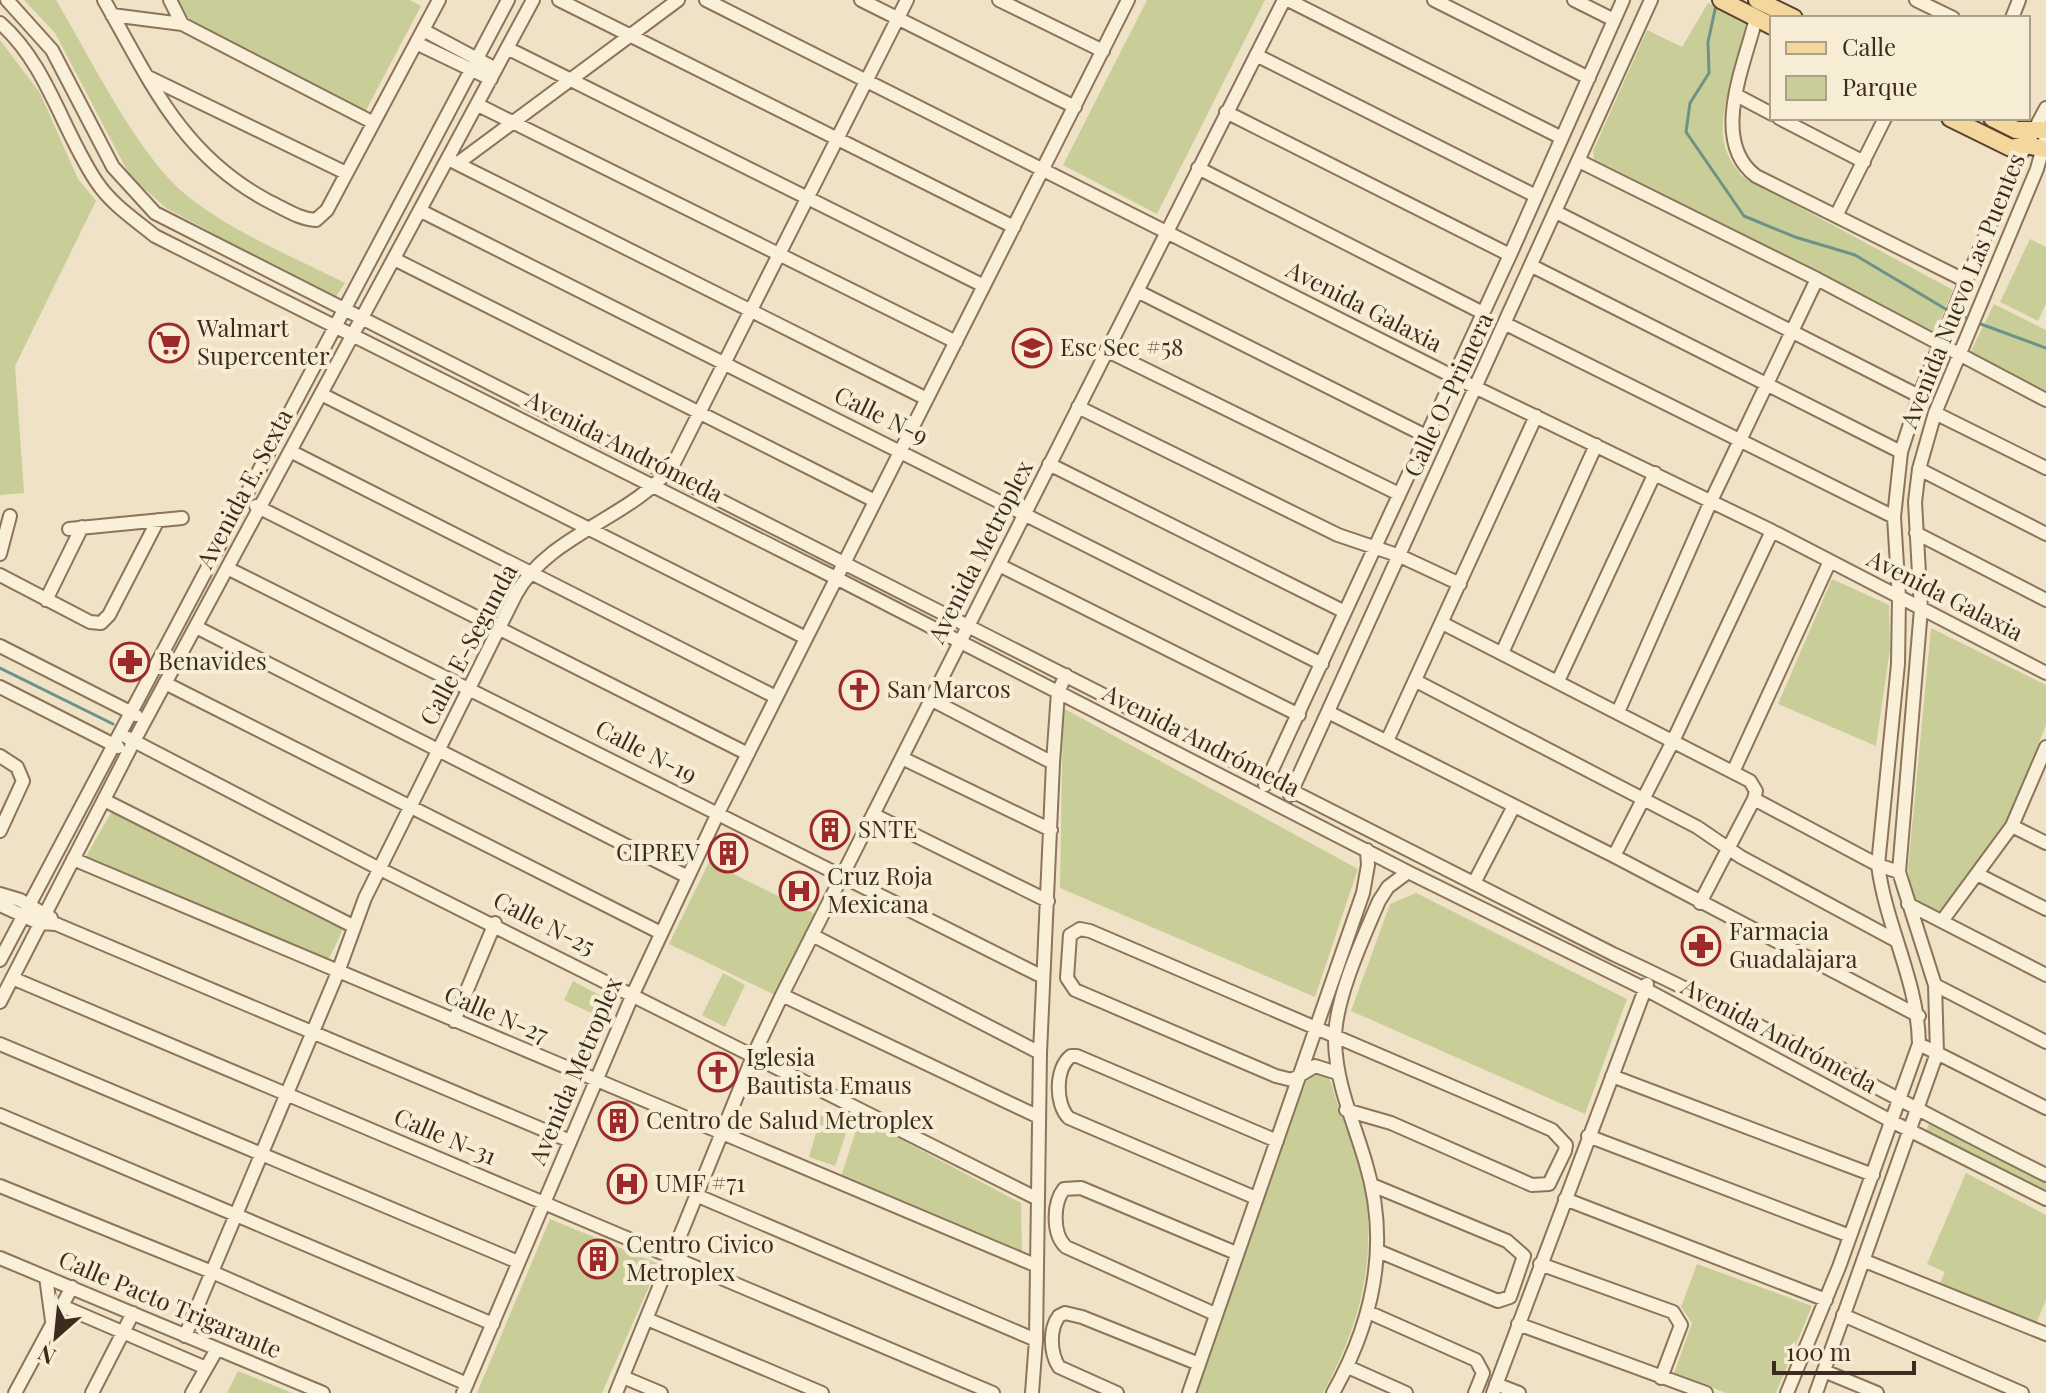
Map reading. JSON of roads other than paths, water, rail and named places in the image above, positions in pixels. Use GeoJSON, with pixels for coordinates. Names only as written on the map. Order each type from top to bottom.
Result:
{"type":"FeatureCollection","features":[{"type":"Feature","properties":{"kind":"main road"},"geometry":{"type":"LineString","coordinates":[[1721,0],[1756,18],[1781,14]]}},
{"type":"Feature","properties":{"kind":"main road"},"geometry":{"type":"LineString","coordinates":[[1757,0],[1781,14]]}},
{"type":"Feature","properties":{"kind":"main road"},"geometry":{"type":"LineString","coordinates":[[1956,120],[2036,146]]}},
{"type":"Feature","properties":{"kind":"main road"},"geometry":{"type":"LineString","coordinates":[[1996,120],[2016,130],[2036,146]]}},
{"type":"Feature","properties":{"kind":"street","name":"Avenida Andrómeda"},"geometry":{"type":"LineString","coordinates":[[7,0],[52,50],[113,167],[155,213],[2046,1175]]}},
{"type":"Feature","properties":{"kind":"street"},"geometry":{"type":"LineString","coordinates":[[104,0],[168,111],[212,164],[294,214],[316,220],[327,210],[439,0]]}},
{"type":"Feature","properties":{"kind":"street"},"geometry":{"type":"LineString","coordinates":[[170,0],[182,24]]}},
{"type":"Feature","properties":{"kind":"street","name":"Avenida E. Sexta"},"geometry":{"type":"LineString","coordinates":[[0,960],[508,0]]}},
{"type":"Feature","properties":{"kind":"street","name":"Avenida E. Sexta"},"geometry":{"type":"LineString","coordinates":[[0,1002],[145,720],[394,259],[453,161],[478,105],[533,0]]}},
{"type":"Feature","properties":{"kind":"street"},"geometry":{"type":"LineString","coordinates":[[559,0],[1014,227]]}},
{"type":"Feature","properties":{"kind":"street"},"geometry":{"type":"LineString","coordinates":[[678,0],[453,161],[927,399]]}},
{"type":"Feature","properties":{"kind":"street","name":"Avenida Galaxia"},"geometry":{"type":"LineString","coordinates":[[706,0],[1454,377],[1772,531],[2046,673]]}},
{"type":"Feature","properties":{"kind":"street"},"geometry":{"type":"LineString","coordinates":[[861,0],[1075,107]]}},
{"type":"Feature","properties":{"kind":"street","name":"Calle E-Segunda"},"geometry":{"type":"LineString","coordinates":[[185,1336],[338,972],[353,926],[378,868],[500,627],[531,571],[654,486],[666,474],[725,364],[907,0]]}},
{"type":"Feature","properties":{"kind":"street"},"geometry":{"type":"LineString","coordinates":[[999,0],[1103,51]]}},
{"type":"Feature","properties":{"kind":"street","name":"Avenida Metroplex"},"geometry":{"type":"LineString","coordinates":[[465,1388],[633,994],[718,813],[1128,0]]}},
{"type":"Feature","properties":{"kind":"street"},"geometry":{"type":"LineString","coordinates":[[1286,0],[1562,138]]}},
{"type":"Feature","properties":{"kind":"street","name":"Avenida Metroplex"},"geometry":{"type":"LineString","coordinates":[[616,1393],[754,1054],[782,995],[1226,112],[1286,0]]}},
{"type":"Feature","properties":{"kind":"street"},"geometry":{"type":"LineString","coordinates":[[1434,0],[1589,78]]}},
{"type":"Feature","properties":{"kind":"street"},"geometry":{"type":"LineString","coordinates":[[1574,0],[1614,20]]}},
{"type":"Feature","properties":{"kind":"street","name":"Calle O-Primera"},"geometry":{"type":"LineString","coordinates":[[1260,796],[1510,255],[1623,0]]}},
{"type":"Feature","properties":{"kind":"street","name":"Calle O-Primera"},"geometry":{"type":"LineString","coordinates":[[1284,808],[1651,0]]}},
{"type":"Feature","properties":{"kind":"street"},"geometry":{"type":"LineString","coordinates":[[1916,0],[1949,16]]}},
{"type":"Feature","properties":{"kind":"street"},"geometry":{"type":"LineString","coordinates":[[112,15],[182,24],[372,122]]}},
{"type":"Feature","properties":{"kind":"street"},"geometry":{"type":"LineString","coordinates":[[1756,18],[1732,127],[1742,163],[1756,176],[1964,287]]}},
{"type":"Feature","properties":{"kind":"street","name":"Avenida Andrómeda"},"geometry":{"type":"LineString","coordinates":[[0,23],[35,65],[96,181],[114,204],[155,236],[836,578],[1408,872],[1645,989],[1912,1132],[2046,1199]]}},
{"type":"Feature","properties":{"kind":"street"},"geometry":{"type":"LineString","coordinates":[[423,30],[494,74]]}},
{"type":"Feature","properties":{"kind":"street"},"geometry":{"type":"LineString","coordinates":[[416,43],[475,64]]}},
{"type":"Feature","properties":{"kind":"street"},"geometry":{"type":"LineString","coordinates":[[507,48],[984,286]]}},
{"type":"Feature","properties":{"kind":"street"},"geometry":{"type":"LineString","coordinates":[[1256,55],[1536,196]]}},
{"type":"Feature","properties":{"kind":"street"},"geometry":{"type":"LineString","coordinates":[[148,77],[346,173]]}},
{"type":"Feature","properties":{"kind":"street"},"geometry":{"type":"LineString","coordinates":[[1738,96],[1770,113]]}},
{"type":"Feature","properties":{"kind":"street"},"geometry":{"type":"LineString","coordinates":[[478,105],[956,342]]}},
{"type":"Feature","properties":{"kind":"street"},"geometry":{"type":"LineString","coordinates":[[2036,146],[2046,108]]}},
{"type":"Feature","properties":{"kind":"street"},"geometry":{"type":"LineString","coordinates":[[1226,112],[1510,255]]}},
{"type":"Feature","properties":{"kind":"street"},"geometry":{"type":"LineString","coordinates":[[1783,120],[1864,162]]}},
{"type":"Feature","properties":{"kind":"street"},"geometry":{"type":"LineString","coordinates":[[1836,216],[1884,120]]}},
{"type":"Feature","properties":{"kind":"street","name":"Avenida Nuevo Las Puentes"},"geometry":{"type":"LineString","coordinates":[[1787,1393],[1826,1300],[1919,1044],[1919,1016],[1910,977],[1882,898],[1878,865],[1898,664],[1899,597],[1894,517],[1901,452],[1919,396],[1964,287],[2036,146]]}},
{"type":"Feature","properties":{"kind":"street","name":"Avenida Nuevo Las Puentes"},"geometry":{"type":"LineString","coordinates":[[1816,1393],[1912,1132],[1937,1053],[1935,985],[1899,872],[1921,609],[1916,533],[1919,469],[1935,413],[1981,303],[2036,146]]}},
{"type":"Feature","properties":{"kind":"street"},"geometry":{"type":"LineString","coordinates":[[1579,161],[1817,279],[2046,400]]}},
{"type":"Feature","properties":{"kind":"street"},"geometry":{"type":"LineString","coordinates":[[1198,168],[1483,313]]}},
{"type":"Feature","properties":{"kind":"street","name":"Calle N-9"},"geometry":{"type":"LineString","coordinates":[[421,211],[1322,664]]}},
{"type":"Feature","properties":{"kind":"street"},"geometry":{"type":"LineString","coordinates":[[1556,212],[1919,396]]}},
{"type":"Feature","properties":{"kind":"street"},"geometry":{"type":"LineString","coordinates":[[394,259],[875,501]]}},
{"type":"Feature","properties":{"kind":"street"},"geometry":{"type":"LineString","coordinates":[[1532,266],[1901,452]]}},
{"type":"Feature","properties":{"kind":"street"},"geometry":{"type":"LineString","coordinates":[[1618,712],[1711,501],[1817,279]]}},
{"type":"Feature","properties":{"kind":"street"},"geometry":{"type":"LineString","coordinates":[[1137,291],[1426,436]]}},
{"type":"Feature","properties":{"kind":"street"},"geometry":{"type":"LineString","coordinates":[[1506,324],[1894,517]]}},
{"type":"Feature","properties":{"kind":"street"},"geometry":{"type":"LineString","coordinates":[[1106,350],[1399,494]]}},
{"type":"Feature","properties":{"kind":"street"},"geometry":{"type":"LineString","coordinates":[[321,394],[806,638]]}},
{"type":"Feature","properties":{"kind":"street"},"geometry":{"type":"LineString","coordinates":[[1078,407],[1338,535],[1400,556],[1460,584]]}},
{"type":"Feature","properties":{"kind":"street"},"geometry":{"type":"LineString","coordinates":[[1935,413],[2046,468]]}},
{"type":"Feature","properties":{"kind":"street"},"geometry":{"type":"LineString","coordinates":[[1387,741],[1536,416]]}},
{"type":"Feature","properties":{"kind":"street"},"geometry":{"type":"LineString","coordinates":[[1502,653],[1596,445]]}},
{"type":"Feature","properties":{"kind":"street"},"geometry":{"type":"LineString","coordinates":[[290,451],[776,697]]}},
{"type":"Feature","properties":{"kind":"street"},"geometry":{"type":"LineString","coordinates":[[1049,464],[1345,612]]}},
{"type":"Feature","properties":{"kind":"street"},"geometry":{"type":"LineString","coordinates":[[1919,469],[2046,534]]}},
{"type":"Feature","properties":{"kind":"street"},"geometry":{"type":"LineString","coordinates":[[1558,681],[1655,473]]}},
{"type":"Feature","properties":{"kind":"street"},"geometry":{"type":"LineString","coordinates":[[242,499],[748,754]]}},
{"type":"Feature","properties":{"kind":"street"},"geometry":{"type":"LineString","coordinates":[[0,554],[2,533],[10,516]]}},
{"type":"Feature","properties":{"kind":"street"},"geometry":{"type":"LineString","coordinates":[[46,600],[76,528],[182,518]]}},
{"type":"Feature","properties":{"kind":"street"},"geometry":{"type":"LineString","coordinates":[[0,575],[96,624],[109,615],[158,520]]}},
{"type":"Feature","properties":{"kind":"street"},"geometry":{"type":"LineString","coordinates":[[1614,856],[1673,741],[1772,531]]}},
{"type":"Feature","properties":{"kind":"street"},"geometry":{"type":"LineString","coordinates":[[1916,533],[2046,600]]}},
{"type":"Feature","properties":{"kind":"street"},"geometry":{"type":"LineString","coordinates":[[1733,772],[1830,561]]}},
{"type":"Feature","properties":{"kind":"street"},"geometry":{"type":"LineString","coordinates":[[999,565],[1299,715]]}},
{"type":"Feature","properties":{"kind":"street","name":"Calle N-19"},"geometry":{"type":"LineString","coordinates":[[227,568],[1043,977]]}},
{"type":"Feature","properties":{"kind":"street"},"geometry":{"type":"LineString","coordinates":[[1442,623],[1750,781],[1756,791],[1754,799],[1700,903]]}},
{"type":"Feature","properties":{"kind":"street"},"geometry":{"type":"LineString","coordinates":[[196,627],[688,877]]}},
{"type":"Feature","properties":{"kind":"street"},"geometry":{"type":"LineString","coordinates":[[0,646],[145,720]]}},
{"type":"Feature","properties":{"kind":"street"},"geometry":{"type":"LineString","coordinates":[[1032,1393],[1036,1340],[1040,1053],[1053,763],[1058,692],[1066,675]]}},
{"type":"Feature","properties":{"kind":"street"},"geometry":{"type":"LineString","coordinates":[[1416,681],[1716,838],[1728,849],[1895,940]]}},
{"type":"Feature","properties":{"kind":"street"},"geometry":{"type":"LineString","coordinates":[[165,683],[661,933]]}},
{"type":"Feature","properties":{"kind":"street","name":"Calle N-25"},"geometry":{"type":"LineString","coordinates":[[0,687],[115,738],[495,923],[1036,1198]]}},
{"type":"Feature","properties":{"kind":"street"},"geometry":{"type":"LineString","coordinates":[[932,700],[1053,763]]}},
{"type":"Feature","properties":{"kind":"street"},"geometry":{"type":"LineString","coordinates":[[1328,712],[1614,856],[1919,1016]]}},
{"type":"Feature","properties":{"kind":"street"},"geometry":{"type":"LineString","coordinates":[[1942,921],[2012,826],[2046,747]]}},
{"type":"Feature","properties":{"kind":"street"},"geometry":{"type":"LineString","coordinates":[[0,756],[17,767],[23,781],[1,829]]}},
{"type":"Feature","properties":{"kind":"street"},"geometry":{"type":"LineString","coordinates":[[902,758],[1051,830]]}},
{"type":"Feature","properties":{"kind":"street"},"geometry":{"type":"LineString","coordinates":[[1754,799],[1878,865],[1899,872]]}},
{"type":"Feature","properties":{"kind":"street"},"geometry":{"type":"LineString","coordinates":[[104,800],[353,926]]}},
{"type":"Feature","properties":{"kind":"street"},"geometry":{"type":"LineString","coordinates":[[1474,883],[1514,806]]}},
{"type":"Feature","properties":{"kind":"street"},"geometry":{"type":"LineString","coordinates":[[874,815],[1048,901]]}},
{"type":"Feature","properties":{"kind":"street"},"geometry":{"type":"LineString","coordinates":[[2012,826],[2046,843]]}},
{"type":"Feature","properties":{"kind":"street"},"geometry":{"type":"LineString","coordinates":[[1189,1393],[1363,893],[1367,850]]}},
{"type":"Feature","properties":{"kind":"street","name":"Calle N-27"},"geometry":{"type":"LineString","coordinates":[[73,859],[1035,1265]]}},
{"type":"Feature","properties":{"kind":"street"},"geometry":{"type":"LineString","coordinates":[[1333,1393],[1348,1367],[1368,1312],[1378,1251],[1372,1185],[1346,1110],[1337,1073],[1335,1037],[1350,981],[1379,901],[1388,887],[1408,872]]}},
{"type":"Feature","properties":{"kind":"street"},"geometry":{"type":"LineString","coordinates":[[1977,874],[2046,909]]}},
{"type":"Feature","properties":{"kind":"street"},"geometry":{"type":"LineString","coordinates":[[0,894],[42,918],[314,1030],[570,1141]]}},
{"type":"Feature","properties":{"kind":"street"},"geometry":{"type":"LineString","coordinates":[[1908,904],[2046,975]]}},
{"type":"Feature","properties":{"kind":"street"},"geometry":{"type":"LineString","coordinates":[[0,905],[26,910]]}},
{"type":"Feature","properties":{"kind":"street"},"geometry":{"type":"LineString","coordinates":[[454,1021],[495,923]]}},
{"type":"Feature","properties":{"kind":"street"},"geometry":{"type":"LineString","coordinates":[[1337,1073],[1315,1066],[1298,1078],[1276,1076],[1075,990],[1067,978],[1068,941],[1074,932],[1090,931],[1552,1130],[1563,1139],[1565,1151],[1549,1184],[1532,1185],[1391,1123],[1346,1110]]}},
{"type":"Feature","properties":{"kind":"street"},"geometry":{"type":"LineString","coordinates":[[812,935],[1040,1053]]}},
{"type":"Feature","properties":{"kind":"street"},"geometry":{"type":"LineString","coordinates":[[1519,1393],[1494,1389],[1651,972]]}},
{"type":"Feature","properties":{"kind":"street"},"geometry":{"type":"LineString","coordinates":[[1334,975],[1350,981]]}},
{"type":"Feature","properties":{"kind":"street","name":"Calle N-31"},"geometry":{"type":"LineString","coordinates":[[12,978],[993,1393]]}},
{"type":"Feature","properties":{"kind":"street"},"geometry":{"type":"LineString","coordinates":[[1935,985],[2046,1042]]}},
{"type":"Feature","properties":{"kind":"street"},"geometry":{"type":"LineString","coordinates":[[782,995],[1039,1117]]}},
{"type":"Feature","properties":{"kind":"street"},"geometry":{"type":"LineString","coordinates":[[0,1044],[518,1262]]}},
{"type":"Feature","properties":{"kind":"street"},"geometry":{"type":"LineString","coordinates":[[1919,1044],[2046,1108]]}},
{"type":"Feature","properties":{"kind":"street"},"geometry":{"type":"LineString","coordinates":[[1256,1198],[1069,1118],[1059,1102],[1062,1066],[1071,1056],[1091,1061],[1277,1141]]}},
{"type":"Feature","properties":{"kind":"street"},"geometry":{"type":"LineString","coordinates":[[1612,1076],[1873,1175]]}},
{"type":"Feature","properties":{"kind":"street"},"geometry":{"type":"LineString","coordinates":[[0,1115],[493,1324]]}},
{"type":"Feature","properties":{"kind":"street"},"geometry":{"type":"LineString","coordinates":[[1588,1136],[1850,1236]]}},
{"type":"Feature","properties":{"kind":"street"},"geometry":{"type":"LineString","coordinates":[[1372,1185],[1507,1241],[1522,1251],[1523,1263],[1510,1297],[1498,1301],[1378,1251]]}},
{"type":"Feature","properties":{"kind":"street"},"geometry":{"type":"LineString","coordinates":[[0,1186],[212,1272],[465,1388]]}},
{"type":"Feature","properties":{"kind":"street"},"geometry":{"type":"LineString","coordinates":[[1215,1314],[1066,1247],[1057,1231],[1058,1202],[1064,1189],[1081,1188],[1236,1253]]}},
{"type":"Feature","properties":{"kind":"street"},"geometry":{"type":"LineString","coordinates":[[698,1196],[1036,1340]]}},
{"type":"Feature","properties":{"kind":"street"},"geometry":{"type":"LineString","coordinates":[[1565,1199],[1826,1300]]}},
{"type":"Feature","properties":{"kind":"street","name":"Calle Pacto Trigarante"},"geometry":{"type":"LineString","coordinates":[[0,1258],[323,1393]]}},
{"type":"Feature","properties":{"kind":"street"},"geometry":{"type":"LineString","coordinates":[[1865,1261],[2046,1334]]}},
{"type":"Feature","properties":{"kind":"street"},"geometry":{"type":"LineString","coordinates":[[1540,1264],[1673,1312],[1681,1325],[1661,1378]]}},
{"type":"Feature","properties":{"kind":"street"},"geometry":{"type":"LineString","coordinates":[[46,1277],[52,1324]]}},
{"type":"Feature","properties":{"kind":"street"},"geometry":{"type":"LineString","coordinates":[[15,1393],[72,1287]]}},
{"type":"Feature","properties":{"kind":"street"},"geometry":{"type":"LineString","coordinates":[[62,1306],[206,1368]]}},
{"type":"Feature","properties":{"kind":"street"},"geometry":{"type":"LineString","coordinates":[[1368,1312],[1481,1364],[1483,1373],[1475,1393]]}},
{"type":"Feature","properties":{"kind":"street"},"geometry":{"type":"LineString","coordinates":[[92,1393],[133,1313]]}},
{"type":"Feature","properties":{"kind":"street"},"geometry":{"type":"LineString","coordinates":[[1117,1393],[1059,1367],[1052,1353],[1055,1321],[1065,1313],[1199,1364]]}},
{"type":"Feature","properties":{"kind":"street"},"geometry":{"type":"LineString","coordinates":[[1843,1315],[2022,1393]]}},
{"type":"Feature","properties":{"kind":"street"},"geometry":{"type":"LineString","coordinates":[[647,1319],[822,1393]]}},
{"type":"Feature","properties":{"kind":"street"},"geometry":{"type":"LineString","coordinates":[[1518,1324],[1706,1393]]}},
{"type":"Feature","properties":{"kind":"street"},"geometry":{"type":"LineString","coordinates":[[192,1393],[217,1349]]}},
{"type":"Feature","properties":{"kind":"street"},"geometry":{"type":"LineString","coordinates":[[1348,1367],[1406,1393]]}},
{"type":"Feature","properties":{"kind":"street"},"geometry":{"type":"LineString","coordinates":[[1824,1371],[1877,1393]]}},
{"type":"Feature","properties":{"kind":"street"},"geometry":{"type":"LineString","coordinates":[[623,1377],[661,1393]]}},
{"type":"Feature","properties":{"kind":"waterway"},"geometry":{"type":"LineString","coordinates":[[1716,5],[1708,42],[1709,73],[1690,103],[1686,132],[1744,216],[1795,237],[1855,255],[1949,311]]}},
{"type":"Feature","properties":{"kind":"waterway"},"geometry":{"type":"LineString","coordinates":[[1956,314],[1971,320]]}},
{"type":"Feature","properties":{"kind":"waterway"},"geometry":{"type":"LineString","coordinates":[[1978,323],[2046,348]]}},
{"type":"Feature","properties":{"kind":"waterway"},"geometry":{"type":"LineString","coordinates":[[0,668],[113,724]]}},
{"type":"Feature","properties":{"kind":"place","name":"Walmart Supercenter"},"geometry":{"type":"Point","coordinates":[169,343]}},
{"type":"Feature","properties":{"kind":"place","name":"Esc Sec #58"},"geometry":{"type":"Point","coordinates":[1032,348]}},
{"type":"Feature","properties":{"kind":"place","name":"Benavides"},"geometry":{"type":"Point","coordinates":[130,662]}},
{"type":"Feature","properties":{"kind":"place","name":"San Marcos"},"geometry":{"type":"Point","coordinates":[859,690]}},
{"type":"Feature","properties":{"kind":"place","name":"SNTE"},"geometry":{"type":"Point","coordinates":[830,830]}},
{"type":"Feature","properties":{"kind":"place","name":"CIPREV"},"geometry":{"type":"Point","coordinates":[728,853]}},
{"type":"Feature","properties":{"kind":"place","name":"Cruz Roja Mexicana"},"geometry":{"type":"Point","coordinates":[799,891]}},
{"type":"Feature","properties":{"kind":"place","name":"Farmacia Guadalajara"},"geometry":{"type":"Point","coordinates":[1701,946]}},
{"type":"Feature","properties":{"kind":"place","name":"Iglesia Bautista Emaus"},"geometry":{"type":"Point","coordinates":[718,1072]}},
{"type":"Feature","properties":{"kind":"place","name":"Centro de Salud Metroplex"},"geometry":{"type":"Point","coordinates":[618,1121]}},
{"type":"Feature","properties":{"kind":"place","name":"UMF #71"},"geometry":{"type":"Point","coordinates":[627,1184]}},
{"type":"Feature","properties":{"kind":"place","name":"Centro Civico Metroplex"},"geometry":{"type":"Point","coordinates":[598,1259]}}]}
